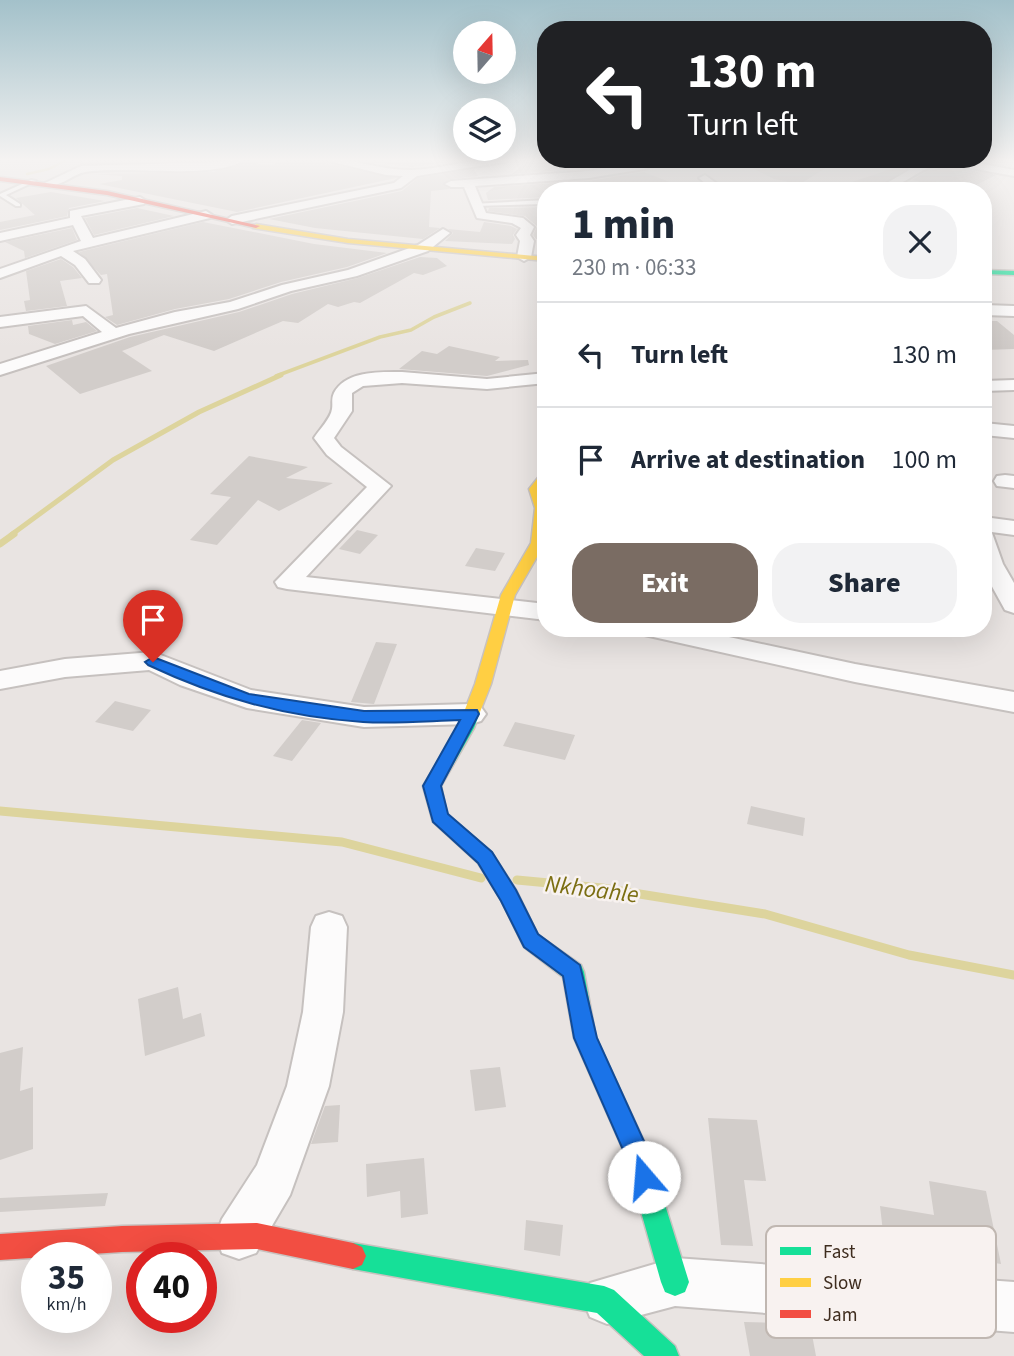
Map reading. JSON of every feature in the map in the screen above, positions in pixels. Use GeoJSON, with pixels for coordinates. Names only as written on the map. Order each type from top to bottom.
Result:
{"type":"FeatureCollection","features":[{"type":"Feature","properties":{"kind":"street"},"geometry":{"type":"LineString","coordinates":[[0,237],[66,222]]}},
{"type":"Feature","properties":{"kind":"street"},"geometry":{"type":"LineString","coordinates":[[77,222],[89,244]]}},
{"type":"Feature","properties":{"kind":"street"},"geometry":{"type":"LineString","coordinates":[[0,274],[63,251],[177,222]]}},
{"type":"Feature","properties":{"kind":"street"},"geometry":{"type":"LineString","coordinates":[[243,222],[283,231],[423,248],[526,249],[537,245]]}},
{"type":"Feature","properties":{"kind":"street"},"geometry":{"type":"LineString","coordinates":[[523,222],[528,228],[523,235],[526,249]]}},
{"type":"Feature","properties":{"kind":"street"},"geometry":{"type":"LineString","coordinates":[[0,370],[175,317],[233,306],[287,288],[352,273],[423,248],[443,233]]}},
{"type":"Feature","properties":{"kind":"street"},"geometry":{"type":"LineString","coordinates":[[526,249],[537,254]]}},
{"type":"Feature","properties":{"kind":"street"},"geometry":{"type":"LineString","coordinates":[[63,251],[80,262],[94,279]]}},
{"type":"Feature","properties":{"kind":"street"},"geometry":{"type":"LineString","coordinates":[[992,272],[1014,273]]}},
{"type":"Feature","properties":{"kind":"street"},"geometry":{"type":"LineString","coordinates":[[992,310],[1014,311]]}},
{"type":"Feature","properties":{"kind":"street"},"geometry":{"type":"LineString","coordinates":[[0,322],[86,311],[114,334]]}},
{"type":"Feature","properties":{"kind":"street"},"geometry":{"type":"LineString","coordinates":[[537,379],[490,384],[390,377],[358,382],[345,389],[340,398],[342,411],[324,438],[334,451],[380,486],[286,582],[537,611]]}},
{"type":"Feature","properties":{"kind":"street"},"geometry":{"type":"LineString","coordinates":[[992,386],[1014,385]]}},
{"type":"Feature","properties":{"kind":"street"},"geometry":{"type":"LineString","coordinates":[[992,430],[1014,432]]}},
{"type":"Feature","properties":{"kind":"street"},"geometry":{"type":"LineString","coordinates":[[992,525],[1014,528]]}},
{"type":"Feature","properties":{"kind":"street"},"geometry":{"type":"LineString","coordinates":[[537,545],[508,595],[483,684],[471,714],[432,786],[439,817],[485,858],[509,896],[531,941],[573,972],[585,1038],[636,1150],[675,1282]]}},
{"type":"Feature","properties":{"kind":"street"},"geometry":{"type":"LineString","coordinates":[[992,566],[1014,605]]}},
{"type":"Feature","properties":{"kind":"street"},"geometry":{"type":"LineString","coordinates":[[690,637],[855,673],[1014,702]]}},
{"type":"Feature","properties":{"kind":"street"},"geometry":{"type":"LineString","coordinates":[[0,680],[65,668],[153,662],[190,679],[247,699],[364,717],[471,714]]}},
{"type":"Feature","properties":{"kind":"street"},"geometry":{"type":"LineString","coordinates":[[239,1236],[274,1179],[308,1086],[323,1012],[329,927]]}},
{"type":"Feature","properties":{"kind":"street"},"geometry":{"type":"LineString","coordinates":[[0,1247],[122,1239],[257,1236],[604,1300],[675,1282],[766,1289]]}},
{"type":"Feature","properties":{"kind":"street"},"geometry":{"type":"LineString","coordinates":[[604,1300],[665,1356]]}},
{"type":"Feature","properties":{"kind":"street"},"geometry":{"type":"LineString","coordinates":[[996,1306],[1014,1307]]}},
{"type":"Feature","properties":{"kind":"building"},"geometry":{"type":"Polygon","coordinates":[[[0,222],[37,222],[0,230],[0,222]]]}},
{"type":"Feature","properties":{"kind":"building"},"geometry":{"type":"Polygon","coordinates":[[[87,222],[148,222],[94,235],[87,222]]]}},
{"type":"Feature","properties":{"kind":"building"},"geometry":{"type":"Polygon","coordinates":[[[204,222],[314,244],[387,253],[347,267],[281,282],[229,299],[175,309],[117,325],[105,317],[113,315],[107,274],[101,275],[79,252],[204,222]]]}},
{"type":"Feature","properties":{"kind":"building"},"geometry":{"type":"Polygon","coordinates":[[[286,222],[429,222],[429,227],[440,228],[423,239],[315,228],[286,222]]]}},
{"type":"Feature","properties":{"kind":"building"},"geometry":{"type":"Polygon","coordinates":[[[484,222],[517,229],[512,244],[445,241],[453,233],[448,229],[480,232],[484,222]]]}},
{"type":"Feature","properties":{"kind":"building"},"geometry":{"type":"Polygon","coordinates":[[[72,228],[77,240],[25,258],[24,251],[5,242],[72,228]]]}},
{"type":"Feature","properties":{"kind":"building"},"geometry":{"type":"Polygon","coordinates":[[[420,257],[437,258],[447,266],[423,275],[414,273],[360,303],[338,307],[328,304],[298,323],[283,321],[214,351],[164,335],[122,351],[152,371],[80,394],[46,366],[130,337],[239,312],[420,257]]]}},
{"type":"Feature","properties":{"kind":"building"},"geometry":{"type":"Polygon","coordinates":[[[61,259],[73,267],[82,278],[60,281],[67,306],[26,311],[24,301],[30,300],[26,271],[61,259]]]}},
{"type":"Feature","properties":{"kind":"building"},"geometry":{"type":"Polygon","coordinates":[[[72,320],[73,325],[86,322],[97,331],[55,344],[29,334],[28,326],[72,320]]]}},
{"type":"Feature","properties":{"kind":"building"},"geometry":{"type":"Polygon","coordinates":[[[992,321],[997,321],[1014,335],[1014,349],[992,350],[992,321]]]}},
{"type":"Feature","properties":{"kind":"building"},"geometry":{"type":"Polygon","coordinates":[[[449,346],[500,357],[495,361],[528,360],[529,365],[487,376],[399,369],[422,351],[437,354],[449,346]]]}},
{"type":"Feature","properties":{"kind":"building"},"geometry":{"type":"Polygon","coordinates":[[[249,456],[308,467],[286,478],[333,483],[279,511],[258,500],[217,545],[190,540],[231,497],[210,494],[249,456]]]}},
{"type":"Feature","properties":{"kind":"building"},"geometry":{"type":"Polygon","coordinates":[[[357,530],[378,535],[360,554],[339,549],[357,530]]]}},
{"type":"Feature","properties":{"kind":"building"},"geometry":{"type":"Polygon","coordinates":[[[476,548],[505,553],[495,571],[465,566],[476,548]]]}},
{"type":"Feature","properties":{"kind":"building"},"geometry":{"type":"Polygon","coordinates":[[[376,642],[397,644],[374,704],[351,702],[376,642]]]}},
{"type":"Feature","properties":{"kind":"building"},"geometry":{"type":"Polygon","coordinates":[[[115,701],[151,710],[133,731],[95,722],[115,701]]]}},
{"type":"Feature","properties":{"kind":"building"},"geometry":{"type":"Polygon","coordinates":[[[302,720],[321,723],[292,761],[273,756],[302,720]]]}},
{"type":"Feature","properties":{"kind":"building"},"geometry":{"type":"Polygon","coordinates":[[[515,722],[575,735],[565,760],[503,746],[515,722]]]}},
{"type":"Feature","properties":{"kind":"building"},"geometry":{"type":"Polygon","coordinates":[[[751,806],[805,818],[803,836],[747,824],[751,806]]]}},
{"type":"Feature","properties":{"kind":"building"},"geometry":{"type":"Polygon","coordinates":[[[178,987],[183,1019],[201,1013],[205,1036],[145,1056],[138,999],[178,987]]]}},
{"type":"Feature","properties":{"kind":"building"},"geometry":{"type":"Polygon","coordinates":[[[23,1047],[20,1091],[33,1087],[33,1149],[0,1160],[0,1053],[23,1047]]]}},
{"type":"Feature","properties":{"kind":"building"},"geometry":{"type":"Polygon","coordinates":[[[500,1067],[506,1107],[475,1111],[470,1070],[500,1067]]]}},
{"type":"Feature","properties":{"kind":"building"},"geometry":{"type":"Polygon","coordinates":[[[340,1105],[338,1142],[311,1144],[325,1106],[340,1105]]]}},
{"type":"Feature","properties":{"kind":"building"},"geometry":{"type":"Polygon","coordinates":[[[708,1118],[757,1120],[766,1181],[744,1180],[753,1246],[721,1245],[708,1118]]]}},
{"type":"Feature","properties":{"kind":"building"},"geometry":{"type":"Polygon","coordinates":[[[424,1158],[428,1214],[401,1218],[400,1191],[367,1197],[366,1164],[424,1158]]]}},
{"type":"Feature","properties":{"kind":"building"},"geometry":{"type":"Polygon","coordinates":[[[929,1181],[986,1191],[993,1226],[882,1226],[880,1206],[934,1215],[929,1181]]]}},
{"type":"Feature","properties":{"kind":"building"},"geometry":{"type":"Polygon","coordinates":[[[108,1193],[105,1206],[0,1212],[0,1198],[108,1193]]]}},
{"type":"Feature","properties":{"kind":"building"},"geometry":{"type":"Polygon","coordinates":[[[526,1220],[563,1225],[560,1256],[524,1250],[526,1220]]]}},
{"type":"Feature","properties":{"kind":"building"},"geometry":{"type":"Polygon","coordinates":[[[996,1240],[1001,1264],[996,1263],[996,1240]]]}},
{"type":"Feature","properties":{"kind":"building"},"geometry":{"type":"Polygon","coordinates":[[[744,1322],[766,1323],[766,1338],[813,1338],[816,1356],[750,1356],[744,1322]]]}},
{"type":"Feature","properties":{"kind":"waterway"},"geometry":{"type":"LineString","coordinates":[[276,376],[380,337],[411,330],[434,317],[470,303]]}},
{"type":"Feature","properties":{"kind":"waterway"},"geometry":{"type":"LineString","coordinates":[[11,535],[113,460],[199,412],[281,375]]}},
{"type":"Feature","properties":{"kind":"waterway"},"geometry":{"type":"LineString","coordinates":[[0,544],[14,534]]}},
{"type":"Feature","properties":{"kind":"waterway","name":"Nkhoahle"},"geometry":{"type":"LineString","coordinates":[[0,811],[342,842],[481,878]]}},
{"type":"Feature","properties":{"kind":"waterway","name":"Nkhoahle"},"geometry":{"type":"LineString","coordinates":[[517,880],[602,888],[765,914],[909,955],[1014,975]]}},
{"type":"Feature","properties":{"kind":"traffic: fast"},"geometry":{"type":"LineString","coordinates":[[992,272],[1014,273]]}},
{"type":"Feature","properties":{"kind":"traffic: fast"},"geometry":{"type":"LineString","coordinates":[[472,712],[466,728],[432,786],[439,817],[485,858],[509,896],[531,941],[573,972],[585,1038],[636,1150],[675,1282]]}},
{"type":"Feature","properties":{"kind":"traffic: fast"},"geometry":{"type":"LineString","coordinates":[[353,1256],[604,1300],[665,1356]]}},
{"type":"Feature","properties":{"kind":"traffic: slow"},"geometry":{"type":"LineString","coordinates":[[256,226],[348,241],[537,258]]}},
{"type":"Feature","properties":{"kind":"traffic: slow"},"geometry":{"type":"LineString","coordinates":[[537,487],[537,495]]}},
{"type":"Feature","properties":{"kind":"traffic: slow"},"geometry":{"type":"LineString","coordinates":[[472,712],[483,684],[508,595],[537,545]]}},
{"type":"Feature","properties":{"kind":"traffic: jam"},"geometry":{"type":"LineString","coordinates":[[239,222],[256,226]]}},
{"type":"Feature","properties":{"kind":"traffic: jam"},"geometry":{"type":"LineString","coordinates":[[0,1247],[122,1239],[257,1236],[353,1256]]}},
{"type":"Feature","properties":{"kind":"route"},"geometry":{"type":"LineString","coordinates":[[153,662],[190,679],[247,699],[364,717],[471,714],[466,728],[432,786],[439,817],[485,858],[509,896],[531,941],[573,972],[585,1038],[636,1150],[644,1177]]}}]}
